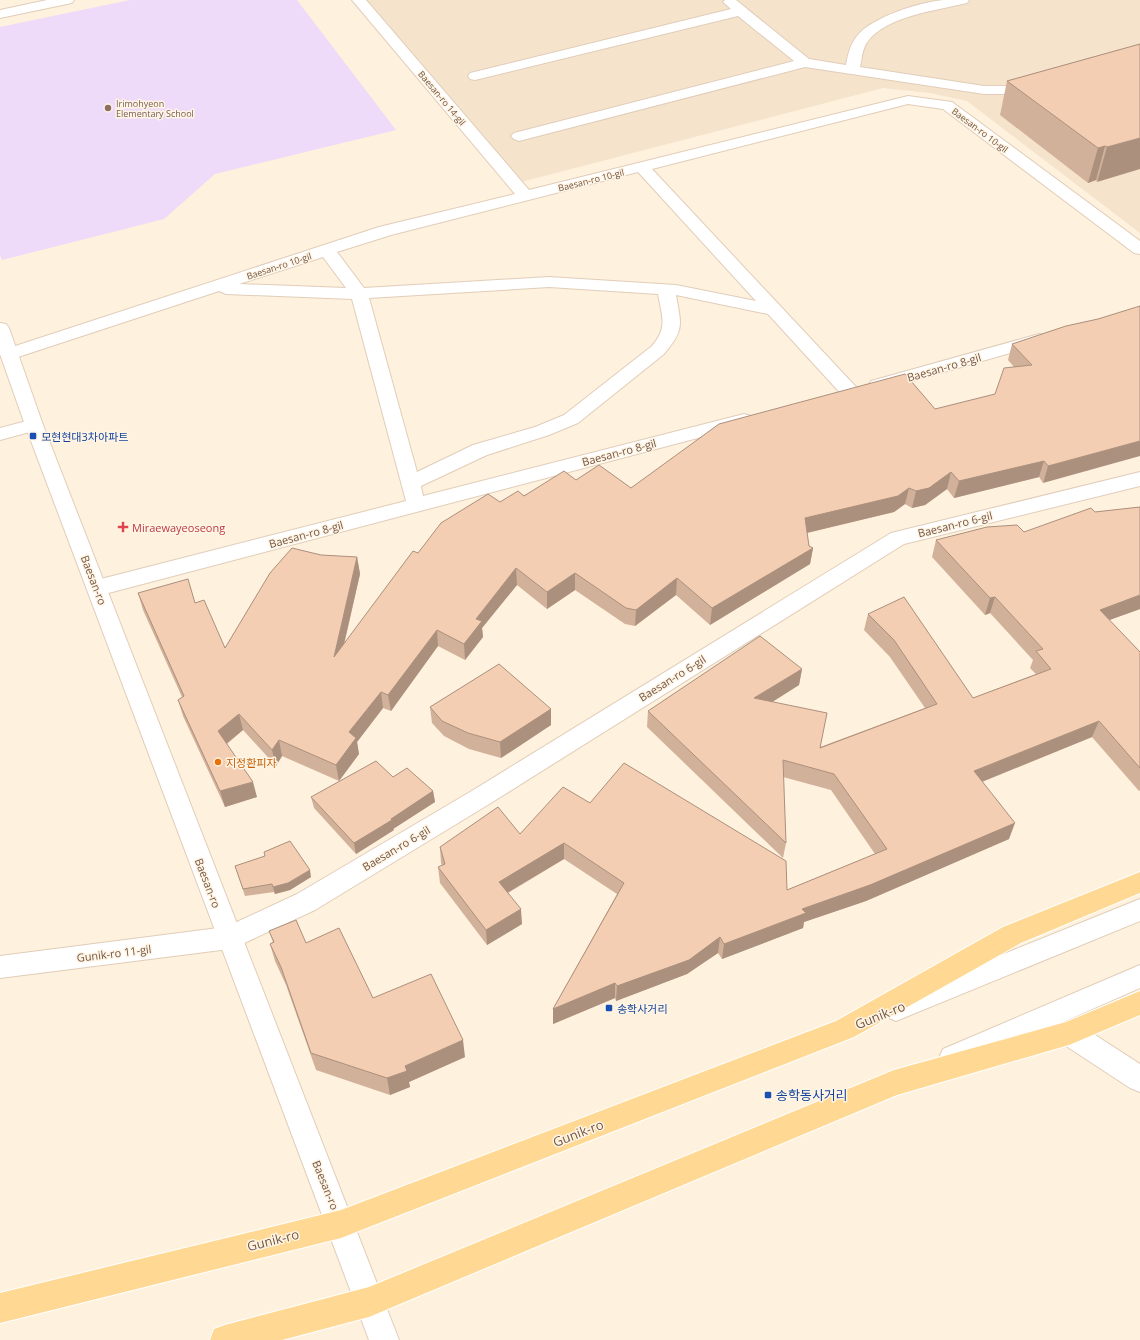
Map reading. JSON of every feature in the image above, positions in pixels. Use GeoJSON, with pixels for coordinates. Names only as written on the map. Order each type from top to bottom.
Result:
{"type":"FeatureCollection","features":[{"type":"Feature","properties":{"kind":"main road"},"geometry":{"type":"LineString","coordinates":[[845,1029],[1012,935],[1140,882]]}},
{"type":"Feature","properties":{"kind":"main road"},"geometry":{"type":"LineString","coordinates":[[225,1340],[369,1302],[894,1084],[1069,1033],[1140,1003]]}},
{"type":"Feature","properties":{"kind":"main road","name":"Gunik-ro"},"geometry":{"type":"LineString","coordinates":[[0,1308],[341,1224],[845,1029]]}},
{"type":"Feature","properties":{"kind":"street"},"geometry":{"type":"LineString","coordinates":[[0,14],[67,0]]}},
{"type":"Feature","properties":{"kind":"street","name":"Baesan-ro 14-gil"},"geometry":{"type":"LineString","coordinates":[[359,0],[524,196]]}},
{"type":"Feature","properties":{"kind":"street"},"geometry":{"type":"LineString","coordinates":[[728,0],[805,63]]}},
{"type":"Feature","properties":{"kind":"street"},"geometry":{"type":"LineString","coordinates":[[852,70],[856,48],[867,34],[885,22],[962,0]]}},
{"type":"Feature","properties":{"kind":"street"},"geometry":{"type":"LineString","coordinates":[[475,76],[741,11]]}},
{"type":"Feature","properties":{"kind":"street"},"geometry":{"type":"LineString","coordinates":[[519,136],[805,63],[984,90],[1011,90],[1046,81]]}},
{"type":"Feature","properties":{"kind":"street","name":"Baesan-ro 10-gil"},"geometry":{"type":"LineString","coordinates":[[9,354],[385,231],[908,100],[948,105],[1140,249]]}},
{"type":"Feature","properties":{"kind":"street"},"geometry":{"type":"LineString","coordinates":[[642,167],[774,310]]}},
{"type":"Feature","properties":{"kind":"street"},"geometry":{"type":"LineString","coordinates":[[327,250],[359,294],[416,505]]}},
{"type":"Feature","properties":{"kind":"street"},"geometry":{"type":"LineString","coordinates":[[211,288],[359,294],[449,287],[549,282],[676,290],[774,310]]}},
{"type":"Feature","properties":{"kind":"street"},"geometry":{"type":"LineString","coordinates":[[410,483],[480,450],[542,431],[571,419],[658,350],[669,337],[672,327],[666,289]]}},
{"type":"Feature","properties":{"kind":"street","name":"Baesan-ro 8-gil"},"geometry":{"type":"LineString","coordinates":[[774,310],[842,394],[933,370],[1056,334]]}},
{"type":"Feature","properties":{"kind":"street","name":"Baesan-ro"},"geometry":{"type":"LineString","coordinates":[[0,328],[34,425],[229,938],[341,1224],[384,1340]]}},
{"type":"Feature","properties":{"kind":"street","name":"Baesan-ro 8-gil"},"geometry":{"type":"LineString","coordinates":[[97,588],[758,416]]}},
{"type":"Feature","properties":{"kind":"street"},"geometry":{"type":"LineString","coordinates":[[0,434],[34,425]]}},
{"type":"Feature","properties":{"kind":"street","name":"Baesan-ro 6-gil"},"geometry":{"type":"LineString","coordinates":[[229,938],[313,898],[478,800],[898,538],[1140,479]]}},
{"type":"Feature","properties":{"kind":"street","name":"Gunik-ro"},"geometry":{"type":"LineString","coordinates":[[845,1029],[1140,910]]}},
{"type":"Feature","properties":{"kind":"street","name":"Gunik-ro 11-gil"},"geometry":{"type":"LineString","coordinates":[[0,967],[229,938]]}},
{"type":"Feature","properties":{"kind":"street"},"geometry":{"type":"LineString","coordinates":[[894,1084],[1140,976]]}},
{"type":"Feature","properties":{"kind":"street"},"geometry":{"type":"LineString","coordinates":[[1069,1033],[1140,1079]]}},
{"type":"Feature","properties":{"kind":"shaded area"},"geometry":{"type":"Polygon","coordinates":[[[130,0],[297,0],[396,130],[215,174],[164,219],[2,260],[0,255],[0,27],[130,0]]]}},
{"type":"Feature","properties":{"kind":"shaded area"},"geometry":{"type":"Polygon","coordinates":[[[365,0],[1140,0],[1140,233],[967,101],[930,93],[883,88],[517,183],[365,0]]]}},
{"type":"Feature","properties":{"kind":"building"},"geometry":{"type":"Polygon","coordinates":[[[1140,44],[1140,138],[1098,148],[1007,81],[1140,44]]]}},
{"type":"Feature","properties":{"kind":"building"},"geometry":{"type":"Polygon","coordinates":[[[1140,306],[1140,441],[1048,466],[1044,461],[959,481],[951,472],[929,488],[916,491],[909,488],[898,496],[805,518],[809,546],[813,548],[712,608],[677,578],[636,610],[626,608],[575,573],[547,592],[516,568],[476,619],[482,621],[464,644],[437,630],[388,695],[381,692],[349,732],[356,738],[336,765],[279,740],[272,750],[239,714],[218,731],[253,782],[220,791],[178,700],[184,696],[138,593],[188,579],[195,603],[204,600],[225,648],[270,573],[292,548],[321,555],[357,557],[334,657],[413,551],[418,553],[441,523],[488,494],[500,502],[518,491],[524,496],[564,471],[576,480],[599,465],[631,488],[719,424],[905,374],[935,409],[995,394],[1004,368],[1032,365],[1012,344],[1066,326],[1098,319],[1140,306]]]}},
{"type":"Feature","properties":{"kind":"building"},"geometry":{"type":"Polygon","coordinates":[[[1140,507],[1140,595],[1100,610],[1140,652],[1140,768],[1099,721],[974,771],[1015,823],[870,885],[802,909],[806,913],[724,944],[720,937],[689,960],[617,986],[615,983],[553,1009],[624,883],[564,843],[499,882],[521,909],[486,930],[438,867],[445,864],[440,847],[498,807],[520,834],[563,787],[590,803],[624,763],[786,861],[787,890],[887,849],[834,774],[783,760],[786,843],[648,711],[760,636],[802,669],[754,698],[827,713],[820,748],[937,704],[894,640],[868,614],[904,597],[973,698],[1051,669],[1036,651],[1043,649],[995,597],[990,598],[936,540],[987,527],[1017,525],[1024,532],[1091,508],[1095,512],[1140,507]]]}},
{"type":"Feature","properties":{"kind":"building"},"geometry":{"type":"Polygon","coordinates":[[[499,664],[551,709],[500,742],[468,733],[442,721],[430,707],[499,664]]]}},
{"type":"Feature","properties":{"kind":"building"},"geometry":{"type":"Polygon","coordinates":[[[376,761],[393,777],[407,768],[433,791],[391,819],[392,820],[354,843],[311,797],[376,761]]]}},
{"type":"Feature","properties":{"kind":"building"},"geometry":{"type":"Polygon","coordinates":[[[290,841],[310,870],[288,883],[273,887],[272,884],[243,889],[235,866],[265,856],[264,852],[290,841]]]}},
{"type":"Feature","properties":{"kind":"building"},"geometry":{"type":"Polygon","coordinates":[[[296,920],[306,943],[339,928],[373,998],[431,974],[463,1040],[405,1066],[407,1071],[387,1078],[311,1053],[281,967],[270,944],[274,942],[269,931],[296,920]]]}},
{"type":"Feature","properties":{"kind":"place","name":"Irimohyeon Elementary School"},"geometry":{"type":"Point","coordinates":[108,108]}},
{"type":"Feature","properties":{"kind":"place","name":"모현현대3차아파트"},"geometry":{"type":"Point","coordinates":[33,436]}},
{"type":"Feature","properties":{"kind":"place","name":"Miraewayeoseong"},"geometry":{"type":"Point","coordinates":[123,527]}},
{"type":"Feature","properties":{"kind":"place","name":"지정환피자"},"geometry":{"type":"Point","coordinates":[218,762]}},
{"type":"Feature","properties":{"kind":"place","name":"송학사거리"},"geometry":{"type":"Point","coordinates":[609,1008]}},
{"type":"Feature","properties":{"kind":"place","name":"송학동사거리"},"geometry":{"type":"Point","coordinates":[768,1095]}}]}
